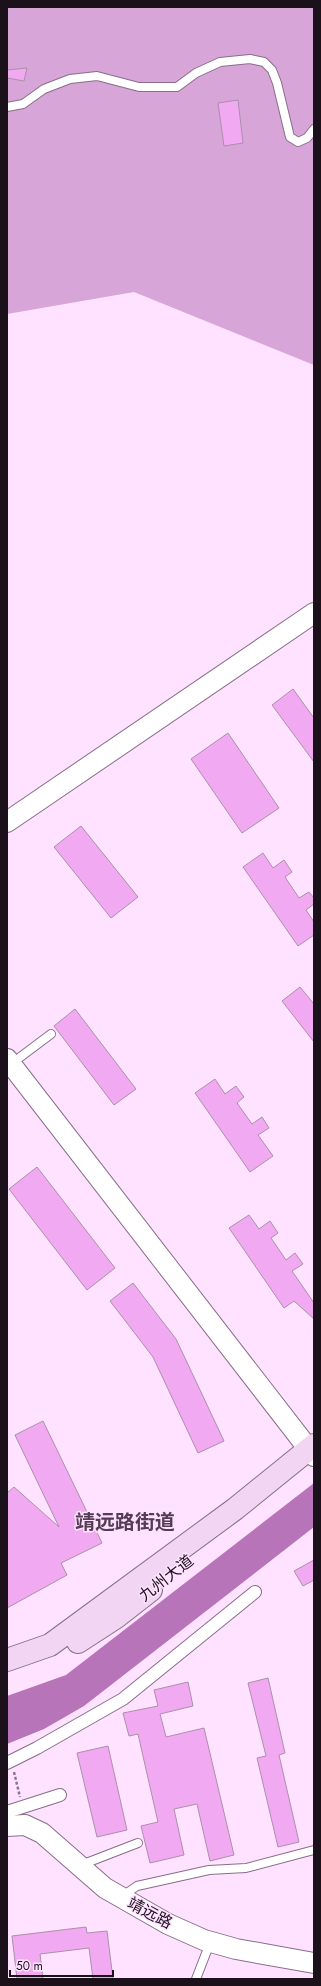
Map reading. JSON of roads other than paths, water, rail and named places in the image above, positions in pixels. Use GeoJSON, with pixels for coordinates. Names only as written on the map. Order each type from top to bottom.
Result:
{"type":"FeatureCollection","features":[{"type":"Feature","properties":{"kind":"main road"},"geometry":{"type":"LineString","coordinates":[[7,1660],[50,1645],[313,1453]]}},
{"type":"Feature","properties":{"kind":"main road","name":"九州大道"},"geometry":{"type":"LineString","coordinates":[[7,1675],[54,1659],[115,1618],[313,1453]]}},
{"type":"Feature","properties":{"kind":"street"},"geometry":{"type":"LineString","coordinates":[[7,822],[314,614]]}},
{"type":"Feature","properties":{"kind":"street"},"geometry":{"type":"LineString","coordinates":[[9,1061],[313,1453]]}},
{"type":"Feature","properties":{"kind":"street"},"geometry":{"type":"LineString","coordinates":[[9,1762],[123,1699],[255,1592]]}},
{"type":"Feature","properties":{"kind":"street"},"geometry":{"type":"LineString","coordinates":[[7,1812],[60,1795]]}},
{"type":"Feature","properties":{"kind":"street","name":"靖远路"},"geometry":{"type":"LineString","coordinates":[[7,1826],[25,1825],[42,1833],[81,1865],[105,1888],[168,1924],[211,1942],[236,1949],[314,1963]]}},
{"type":"Feature","properties":{"kind":"lane"},"geometry":{"type":"LineString","coordinates":[[7,107],[23,104],[44,89],[70,79],[97,76],[139,87],[177,87],[196,73],[220,62],[250,59],[264,62],[272,70],[277,83],[290,137],[298,142],[306,138],[314,129]]}},
{"type":"Feature","properties":{"kind":"lane"},"geometry":{"type":"LineString","coordinates":[[9,1061],[51,1034]]}},
{"type":"Feature","properties":{"kind":"lane"},"geometry":{"type":"LineString","coordinates":[[81,1865],[138,1844]]}},
{"type":"Feature","properties":{"kind":"lane"},"geometry":{"type":"LineString","coordinates":[[120,1897],[137,1886],[209,1870],[246,1868],[314,1850]]}},
{"type":"Feature","properties":{"kind":"lane"},"geometry":{"type":"LineString","coordinates":[[196,1979],[211,1942]]}},
{"type":"Feature","properties":{"kind":"district","name":"靖远路街道"},"geometry":{"type":"Point","coordinates":[125,1522]}}]}
